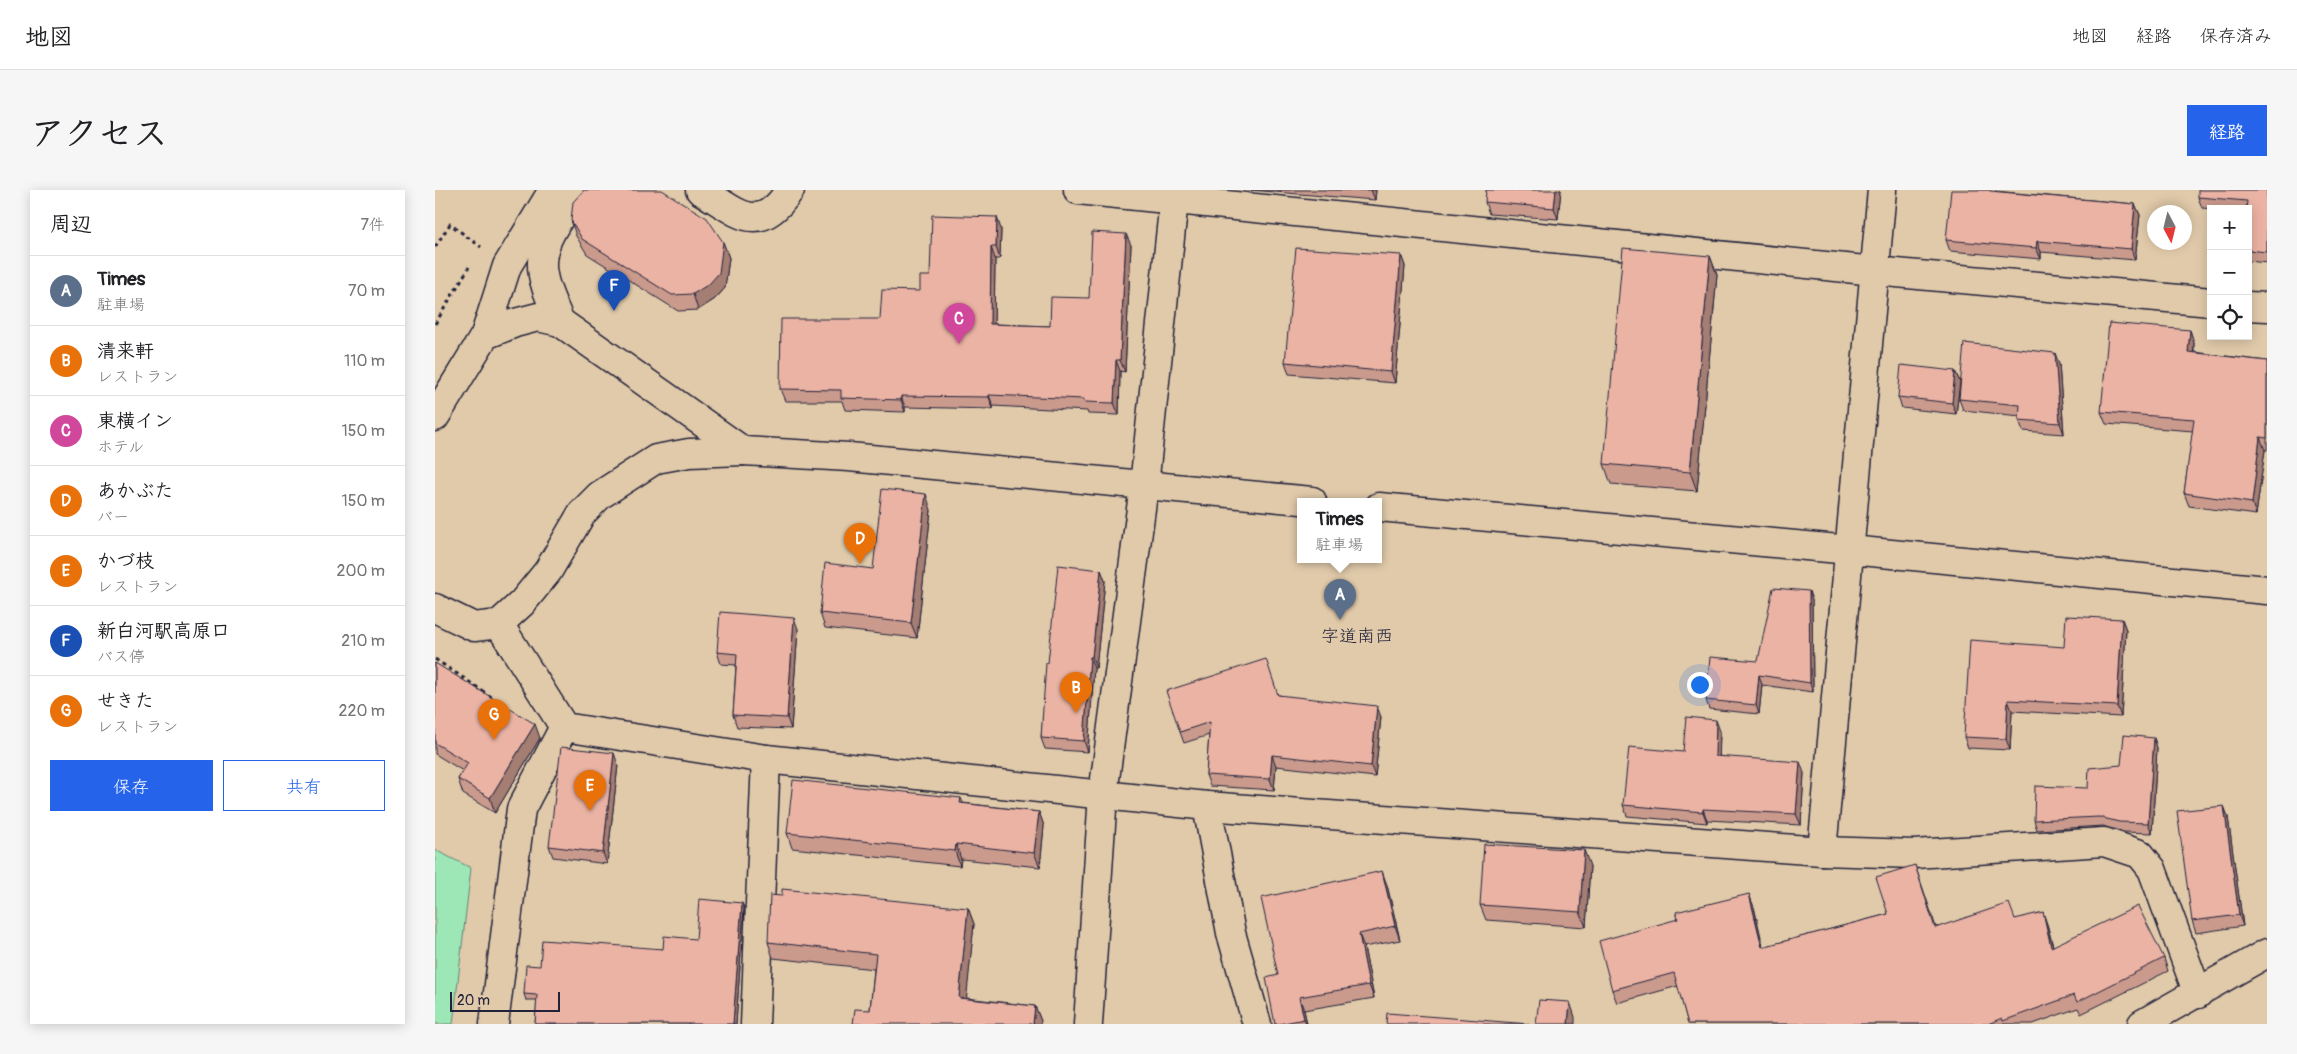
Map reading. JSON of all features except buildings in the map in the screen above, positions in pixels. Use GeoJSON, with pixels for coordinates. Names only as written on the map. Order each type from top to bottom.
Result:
{"type":"FeatureCollection","features":[{"type":"Feature","properties":{"kind":"street"},"geometry":{"type":"LineString","coordinates":[[435,417],[485,335],[507,266],[553,190]]}},
{"type":"Feature","properties":{"kind":"street"},"geometry":{"type":"LineString","coordinates":[[560,322],[547,288],[541,263],[545,244],[549,236],[580,190]]}},
{"type":"Feature","properties":{"kind":"street"},"geometry":{"type":"LineString","coordinates":[[700,190],[746,217],[755,218],[765,216],[775,208],[789,190]]}},
{"type":"Feature","properties":{"kind":"street"},"geometry":{"type":"LineString","coordinates":[[1078,190],[1174,195],[1875,271],[2207,302]]}},
{"type":"Feature","properties":{"kind":"street"},"geometry":{"type":"LineString","coordinates":[[1821,851],[1882,190]]}},
{"type":"Feature","properties":{"kind":"street"},"geometry":{"type":"LineString","coordinates":[[1088,1024],[1103,794],[1144,486],[1174,195]]}},
{"type":"Feature","properties":{"kind":"street"},"geometry":{"type":"LineString","coordinates":[[2252,306],[2267,307]]}},
{"type":"Feature","properties":{"kind":"street"},"geometry":{"type":"LineString","coordinates":[[485,335],[515,323],[538,317],[560,322],[743,450]]}},
{"type":"Feature","properties":{"kind":"street"},"geometry":{"type":"LineString","coordinates":[[435,608],[474,626],[499,624],[522,603],[548,571],[581,513],[600,495],[656,459],[689,453],[743,450],[849,457],[1297,500]]}},
{"type":"Feature","properties":{"kind":"street"},"geometry":{"type":"LineString","coordinates":[[1382,507],[2267,590]]}},
{"type":"Feature","properties":{"kind":"street"},"geometry":{"type":"LineString","coordinates":[[499,624],[564,727],[766,759],[1207,806],[1821,851],[1914,854],[2104,842],[2140,854],[2152,870],[2198,994]]}},
{"type":"Feature","properties":{"kind":"street"},"geometry":{"type":"LineString","coordinates":[[494,1024],[521,809],[564,727]]}},
{"type":"Feature","properties":{"kind":"street"},"geometry":{"type":"LineString","coordinates":[[755,1024],[766,759]]}},
{"type":"Feature","properties":{"kind":"street"},"geometry":{"type":"LineString","coordinates":[[1207,806],[1231,933],[1257,1024]]}},
{"type":"Feature","properties":{"kind":"street"},"geometry":{"type":"LineString","coordinates":[[2142,1024],[2198,994],[2267,953]]}},
{"type":"Feature","properties":{"kind":"path"},"geometry":{"type":"LineString","coordinates":[[435,247],[450,224],[481,247]]}},
{"type":"Feature","properties":{"kind":"path"},"geometry":{"type":"LineString","coordinates":[[435,659],[507,707]]}},
{"type":"Feature","properties":{"kind":"green space"},"geometry":{"type":"Polygon","coordinates":[[[435,850],[471,868],[453,1024],[435,1024],[435,850]]]}},
{"type":"Feature","properties":{"kind":"place","name":"新白河駅高原口"},"geometry":{"type":"Point","coordinates":[614,311]}},
{"type":"Feature","properties":{"kind":"place","name":"東横イン"},"geometry":{"type":"Point","coordinates":[959,344]}},
{"type":"Feature","properties":{"kind":"place","name":"あかぶた"},"geometry":{"type":"Point","coordinates":[860,564]}},
{"type":"Feature","properties":{"kind":"place","name":"Times"},"geometry":{"type":"Point","coordinates":[1340,620]}},
{"type":"Feature","properties":{"kind":"place","name":"清来軒"},"geometry":{"type":"Point","coordinates":[1076,713]}},
{"type":"Feature","properties":{"kind":"place","name":"せきた"},"geometry":{"type":"Point","coordinates":[494,740]}},
{"type":"Feature","properties":{"kind":"place","name":"かづ枝"},"geometry":{"type":"Point","coordinates":[590,811]}},
{"type":"Feature","properties":{"kind":"district","name":"字道南西"},"geometry":{"type":"Point","coordinates":[1357,636]}}]}
